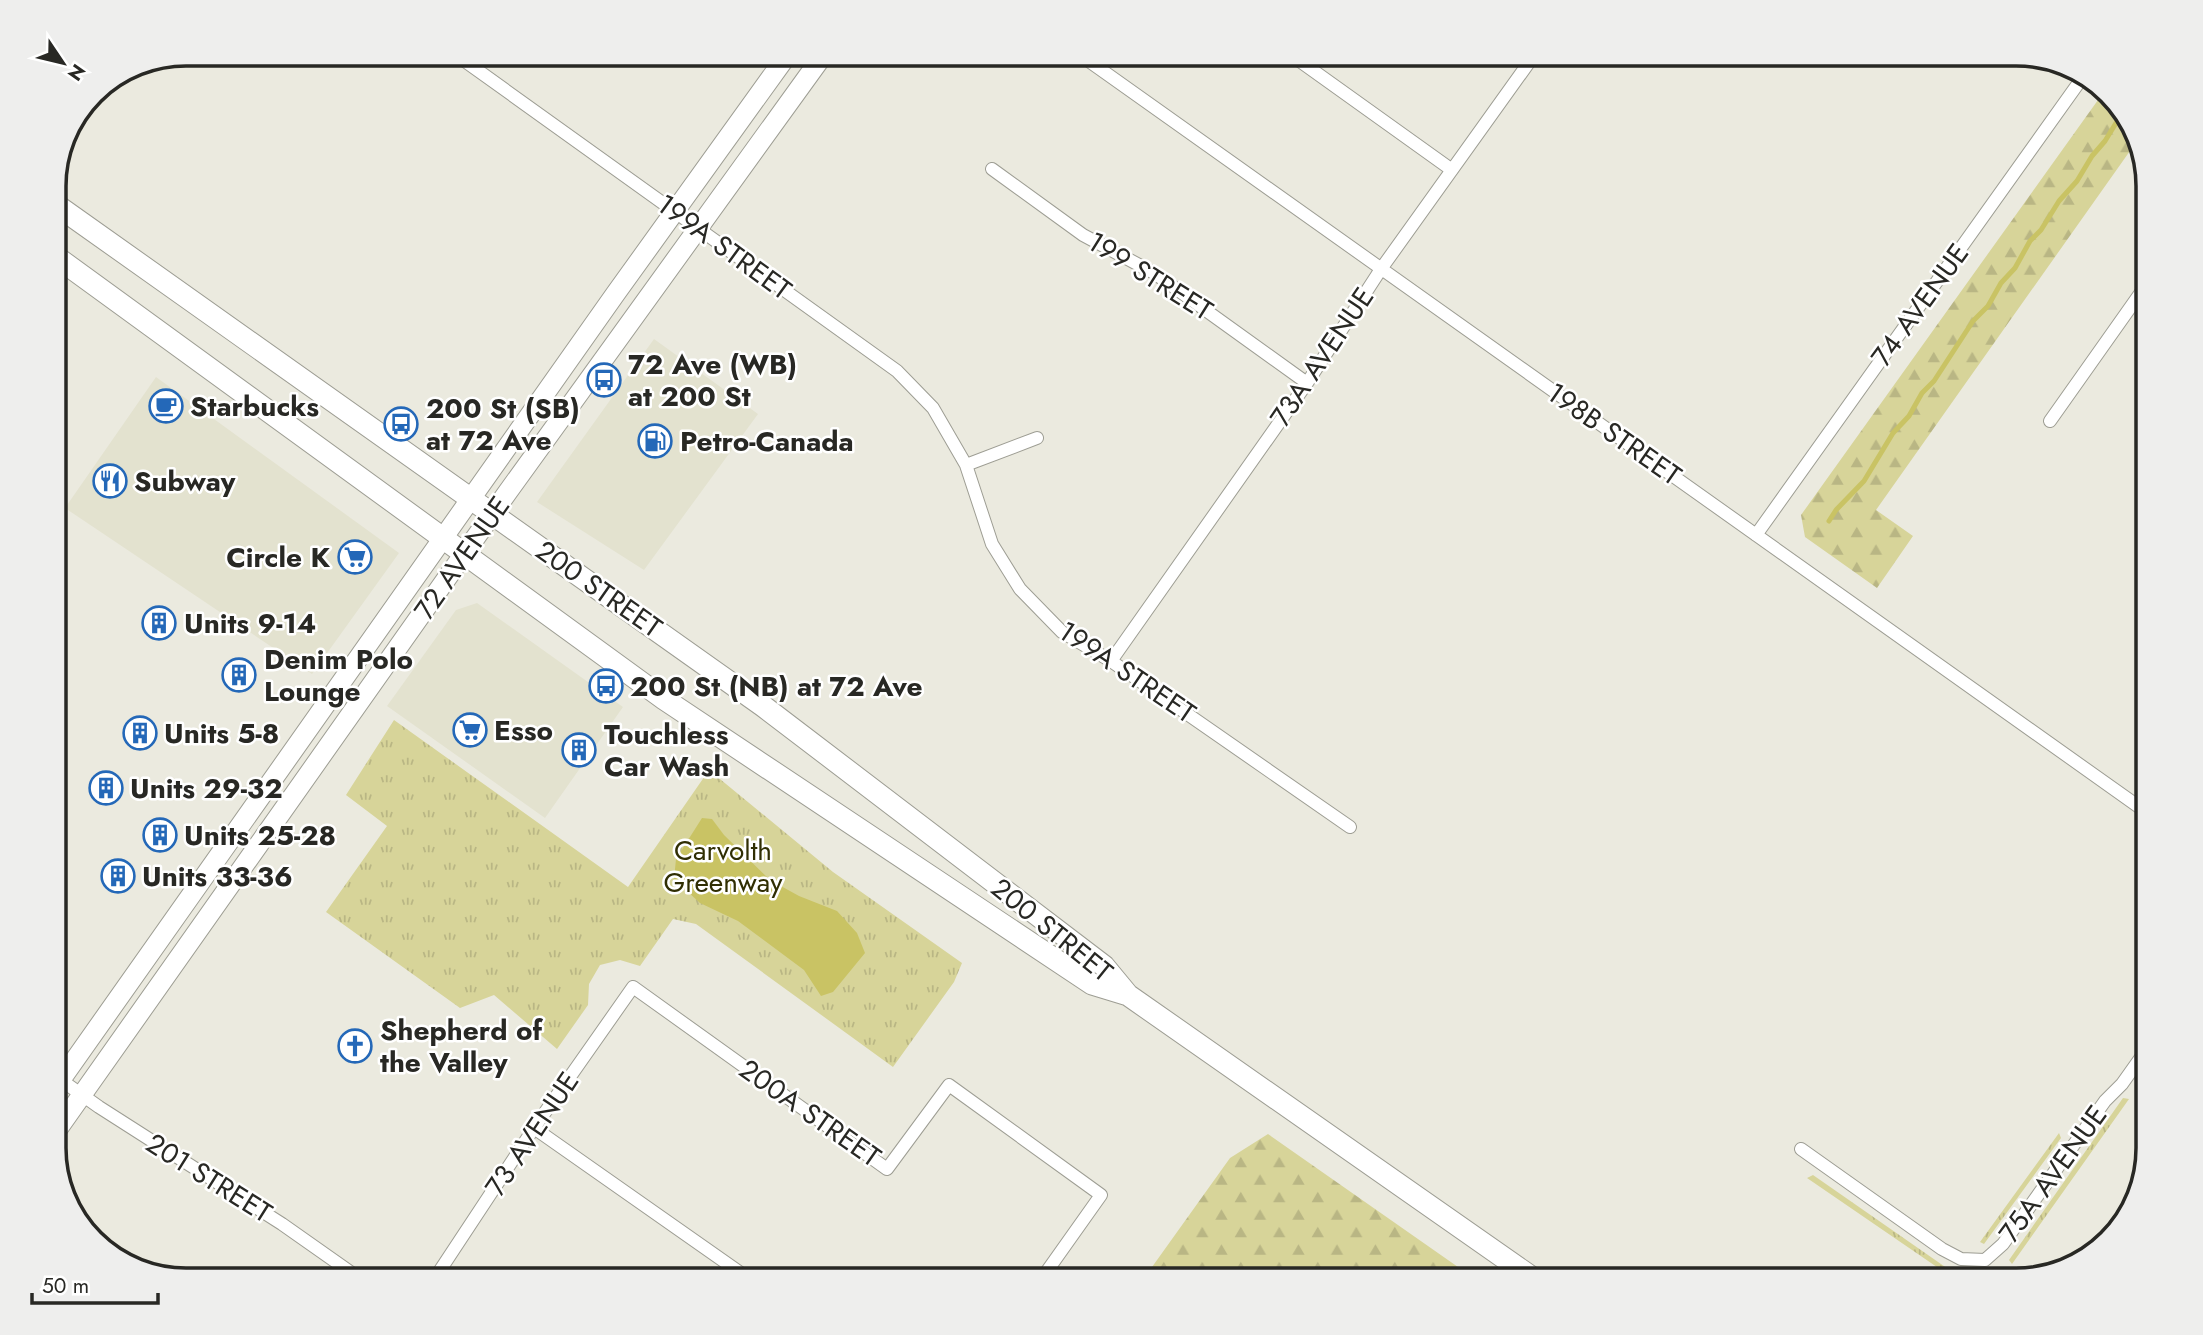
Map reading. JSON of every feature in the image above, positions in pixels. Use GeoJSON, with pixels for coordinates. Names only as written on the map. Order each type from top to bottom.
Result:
{"type":"FeatureCollection","features":[{"type":"Feature","properties":{"kind":"main road","name":"72 AVENUE"},"geometry":{"type":"LineString","coordinates":[[67,1067],[779,66]]}},
{"type":"Feature","properties":{"kind":"main road","name":"72 AVENUE"},"geometry":{"type":"LineString","coordinates":[[67,1116],[464,554],[815,66]]}},
{"type":"Feature","properties":{"kind":"main road","name":"200 STREET"},"geometry":{"type":"LineString","coordinates":[[67,212],[763,706],[1104,966],[1128,995],[1518,1268]]}},
{"type":"Feature","properties":{"kind":"main road","name":"200 STREET"},"geometry":{"type":"LineString","coordinates":[[67,265],[664,699],[1092,984],[1128,995]]}},
{"type":"Feature","properties":{"kind":"street","name":"199A STREET"},"geometry":{"type":"LineString","coordinates":[[472,66],[897,371],[933,408],[966,465],[992,544],[1020,589],[1062,632],[1111,661],[1350,827]]}},
{"type":"Feature","properties":{"kind":"street","name":"198B STREET"},"geometry":{"type":"LineString","coordinates":[[1096,66],[2136,805]]}},
{"type":"Feature","properties":{"kind":"street"},"geometry":{"type":"LineString","coordinates":[[1307,66],[1452,170]]}},
{"type":"Feature","properties":{"kind":"street","name":"73A AVENUE"},"geometry":{"type":"LineString","coordinates":[[1111,661],[1307,383],[1381,269],[1526,66]]}},
{"type":"Feature","properties":{"kind":"street","name":"74 AVENUE"},"geometry":{"type":"LineString","coordinates":[[1756,535],[2078,84]]}},
{"type":"Feature","properties":{"kind":"street","name":"199 STREET"},"geometry":{"type":"LineString","coordinates":[[992,169],[1083,235],[1154,272],[1307,383]]}},
{"type":"Feature","properties":{"kind":"street"},"geometry":{"type":"LineString","coordinates":[[2050,421],[2136,298]]}},
{"type":"Feature","properties":{"kind":"street"},"geometry":{"type":"LineString","coordinates":[[966,465],[1037,438]]}},
{"type":"Feature","properties":{"kind":"street","name":"73 AVENUE"},"geometry":{"type":"LineString","coordinates":[[442,1268],[534,1128],[633,988]]}},
{"type":"Feature","properties":{"kind":"street","name":"200A STREET"},"geometry":{"type":"LineString","coordinates":[[633,988],[887,1169],[949,1085],[1101,1195],[1049,1268]]}},
{"type":"Feature","properties":{"kind":"street","name":"75A AVENUE"},"geometry":{"type":"LineString","coordinates":[[1801,1149],[1942,1249],[1961,1259],[1985,1260],[2003,1244],[2105,1101],[2136,1064]]}},
{"type":"Feature","properties":{"kind":"street","name":"201 STREET"},"geometry":{"type":"LineString","coordinates":[[67,1087],[282,1224],[345,1268]]}},
{"type":"Feature","properties":{"kind":"street"},"geometry":{"type":"LineString","coordinates":[[534,1128],[733,1268]]}},
{"type":"Feature","properties":{"kind":"shaded area"},"geometry":{"type":"Polygon","coordinates":[[[654,339],[758,414],[644,570],[537,502],[654,339]]]}},
{"type":"Feature","properties":{"kind":"shaded area"},"geometry":{"type":"Polygon","coordinates":[[[156,377],[399,553],[312,674],[67,509],[67,505],[156,377]]]}},
{"type":"Feature","properties":{"kind":"shaded area"},"geometry":{"type":"Polygon","coordinates":[[[477,603],[623,707],[545,818],[387,706],[456,610],[477,603]]]}},
{"type":"Feature","properties":{"kind":"shaded area"},"geometry":{"type":"Polygon","coordinates":[[[702,818],[712,819],[724,835],[770,880],[799,896],[837,911],[857,933],[865,953],[833,992],[821,996],[804,970],[738,921],[700,903],[674,879],[676,859],[702,818]]]}},
{"type":"Feature","properties":{"kind":"green space"},"geometry":{"type":"Polygon","coordinates":[[[2098,100],[2112,114],[2131,150],[1876,510],[1913,536],[1877,588],[1805,537],[1801,515],[2098,100]]]}},
{"type":"Feature","properties":{"kind":"green space","name":"Carvolth Greenway"},"geometry":{"type":"Polygon","coordinates":[[[394,720],[628,887],[709,770],[833,872],[962,963],[954,982],[893,1067],[696,924],[673,919],[640,966],[620,960],[600,965],[589,984],[588,1005],[557,1049],[494,995],[460,1008],[326,912],[387,826],[346,795],[394,720]]]}},
{"type":"Feature","properties":{"kind":"green space"},"geometry":{"type":"Polygon","coordinates":[[[2123,1098],[2129,1099],[2012,1264],[2009,1260],[2123,1098]]]}},
{"type":"Feature","properties":{"kind":"green space"},"geometry":{"type":"Polygon","coordinates":[[[2059,1133],[2061,1138],[1984,1244],[1980,1242],[2059,1133]]]}},
{"type":"Feature","properties":{"kind":"green space"},"geometry":{"type":"Polygon","coordinates":[[[1268,1134],[1459,1268],[1151,1268],[1230,1158],[1268,1134]]]}},
{"type":"Feature","properties":{"kind":"green space"},"geometry":{"type":"Polygon","coordinates":[[[1813,1175],[1947,1268],[1938,1268],[1807,1178],[1813,1175]]]}},
{"type":"Feature","properties":{"kind":"waterway"},"geometry":{"type":"LineString","coordinates":[[1829,521],[1864,481],[1893,433],[1909,416],[1922,393],[1934,381],[1973,321],[1988,306],[2030,241],[2077,181],[2117,122]]}},
{"type":"Feature","properties":{"kind":"place","name":"72 Ave (WB) at 200 St"},"geometry":{"type":"Point","coordinates":[604,380]}},
{"type":"Feature","properties":{"kind":"place","name":"Starbucks"},"geometry":{"type":"Point","coordinates":[166,406]}},
{"type":"Feature","properties":{"kind":"place","name":"200 St (SB) at 72 Ave"},"geometry":{"type":"Point","coordinates":[401,424]}},
{"type":"Feature","properties":{"kind":"place","name":"Petro-Canada"},"geometry":{"type":"Point","coordinates":[655,441]}},
{"type":"Feature","properties":{"kind":"place","name":"Subway"},"geometry":{"type":"Point","coordinates":[110,481]}},
{"type":"Feature","properties":{"kind":"place","name":"Circle K"},"geometry":{"type":"Point","coordinates":[355,557]}},
{"type":"Feature","properties":{"kind":"place","name":"Units 9-14"},"geometry":{"type":"Point","coordinates":[159,623]}},
{"type":"Feature","properties":{"kind":"place","name":"Denim Polo Lounge"},"geometry":{"type":"Point","coordinates":[239,675]}},
{"type":"Feature","properties":{"kind":"place","name":"200 St (NB) at 72 Ave"},"geometry":{"type":"Point","coordinates":[606,686]}},
{"type":"Feature","properties":{"kind":"place","name":"Esso"},"geometry":{"type":"Point","coordinates":[470,730]}},
{"type":"Feature","properties":{"kind":"place","name":"Units 5-8"},"geometry":{"type":"Point","coordinates":[140,733]}},
{"type":"Feature","properties":{"kind":"place","name":"Touchless Car Wash"},"geometry":{"type":"Point","coordinates":[579,750]}},
{"type":"Feature","properties":{"kind":"place","name":"Units 29-32"},"geometry":{"type":"Point","coordinates":[106,788]}},
{"type":"Feature","properties":{"kind":"place","name":"Units 25-28"},"geometry":{"type":"Point","coordinates":[160,835]}},
{"type":"Feature","properties":{"kind":"place","name":"Units 33-36"},"geometry":{"type":"Point","coordinates":[118,876]}},
{"type":"Feature","properties":{"kind":"place","name":"Shepherd of the Valley"},"geometry":{"type":"Point","coordinates":[355,1046]}}]}
